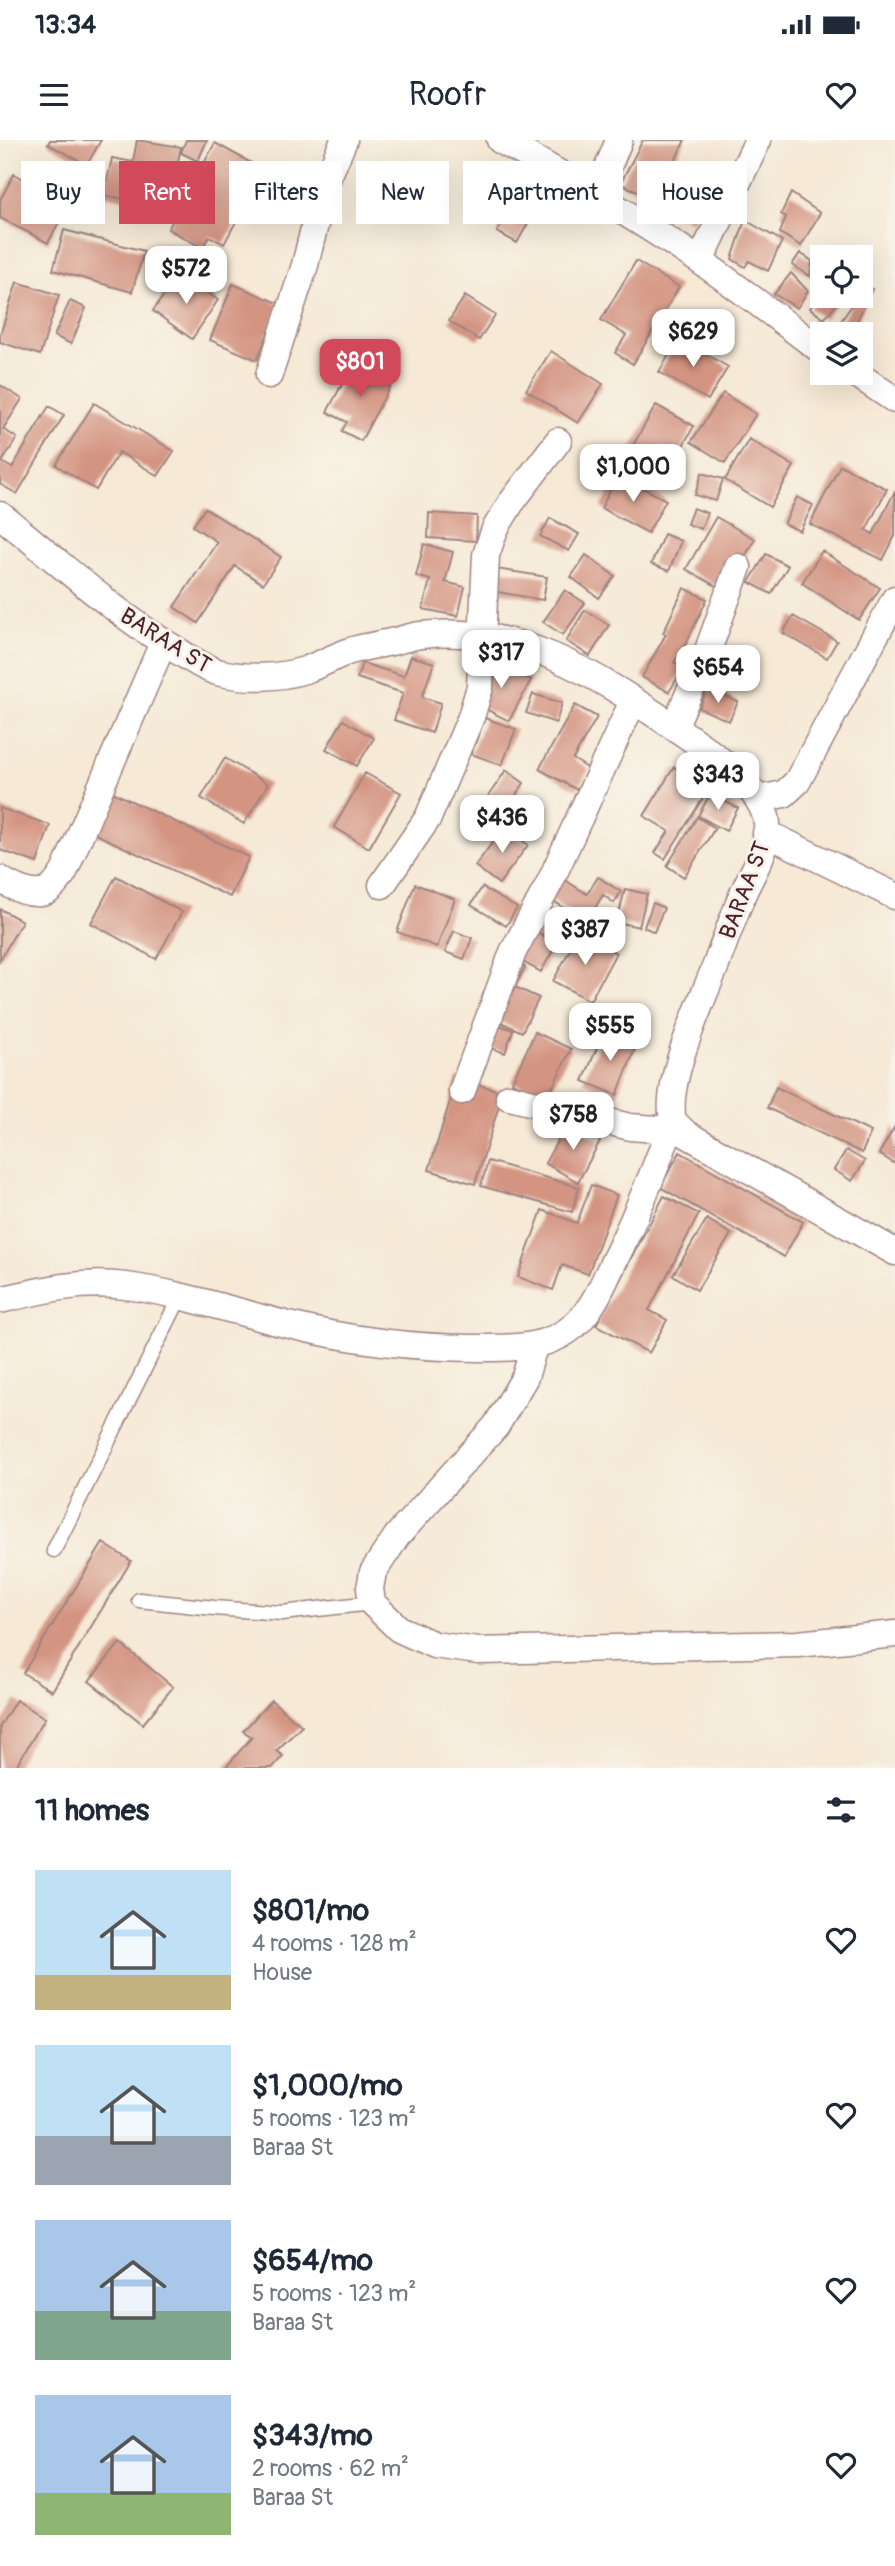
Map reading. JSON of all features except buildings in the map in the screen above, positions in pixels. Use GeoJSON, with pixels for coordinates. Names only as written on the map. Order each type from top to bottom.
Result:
{"type":"FeatureCollection","features":[{"type":"Feature","properties":{"kind":"street"},"geometry":{"type":"LineString","coordinates":[[269,375],[305,265],[325,184],[344,140]]}},
{"type":"Feature","properties":{"kind":"street"},"geometry":{"type":"LineString","coordinates":[[500,140],[537,161]]}},
{"type":"Feature","properties":{"kind":"street"},"geometry":{"type":"LineString","coordinates":[[611,161],[619,140]]}},
{"type":"Feature","properties":{"kind":"street"},"geometry":{"type":"LineString","coordinates":[[700,261],[758,140]]}},
{"type":"Feature","properties":{"kind":"street"},"geometry":{"type":"LineString","coordinates":[[623,212],[700,261],[810,342]]}},
{"type":"Feature","properties":{"kind":"street"},"geometry":{"type":"LineString","coordinates":[[873,385],[895,400]]}},
{"type":"Feature","properties":{"kind":"street"},"geometry":{"type":"LineString","coordinates":[[382,885],[428,818],[462,742],[480,687],[486,555],[495,530],[511,503],[558,441]]}},
{"type":"Feature","properties":{"kind":"street","name":"BARAA ST"},"geometry":{"type":"LineString","coordinates":[[0,515],[74,578],[163,642],[217,672],[261,677],[304,670],[351,651],[419,635],[484,635],[545,652],[580,668],[674,727],[718,759],[758,799],[766,818],[762,853],[744,892],[678,1069],[672,1097],[671,1126],[635,1218],[603,1286],[584,1315],[573,1327],[534,1347]]}},
{"type":"Feature","properties":{"kind":"street"},"geometry":{"type":"LineString","coordinates":[[674,727],[707,653],[738,567]]}},
{"type":"Feature","properties":{"kind":"street"},"geometry":{"type":"LineString","coordinates":[[758,799],[784,794],[797,782],[895,599]]}},
{"type":"Feature","properties":{"kind":"street"},"geometry":{"type":"LineString","coordinates":[[0,879],[25,891],[42,893],[53,887],[64,872],[163,642]]}},
{"type":"Feature","properties":{"kind":"street"},"geometry":{"type":"LineString","coordinates":[[462,1091],[513,952],[550,882],[633,701]]}},
{"type":"Feature","properties":{"kind":"street"},"geometry":{"type":"LineString","coordinates":[[766,834],[895,896]]}},
{"type":"Feature","properties":{"kind":"street"},"geometry":{"type":"LineString","coordinates":[[509,1097],[630,1127],[671,1126],[895,1252]]}},
{"type":"Feature","properties":{"kind":"street"},"geometry":{"type":"LineString","coordinates":[[0,1300],[66,1285],[98,1283],[144,1289],[370,1343],[443,1348],[534,1347],[525,1377],[496,1426],[397,1536],[373,1572],[370,1588],[372,1603],[399,1629],[415,1638],[434,1645],[478,1651],[798,1644],[895,1634]]}},
{"type":"Feature","properties":{"kind":"lane"},"geometry":{"type":"LineString","coordinates":[[54,1550],[180,1297]]}},
{"type":"Feature","properties":{"kind":"lane"},"geometry":{"type":"LineString","coordinates":[[139,1600],[282,1613],[372,1603]]}}]}
